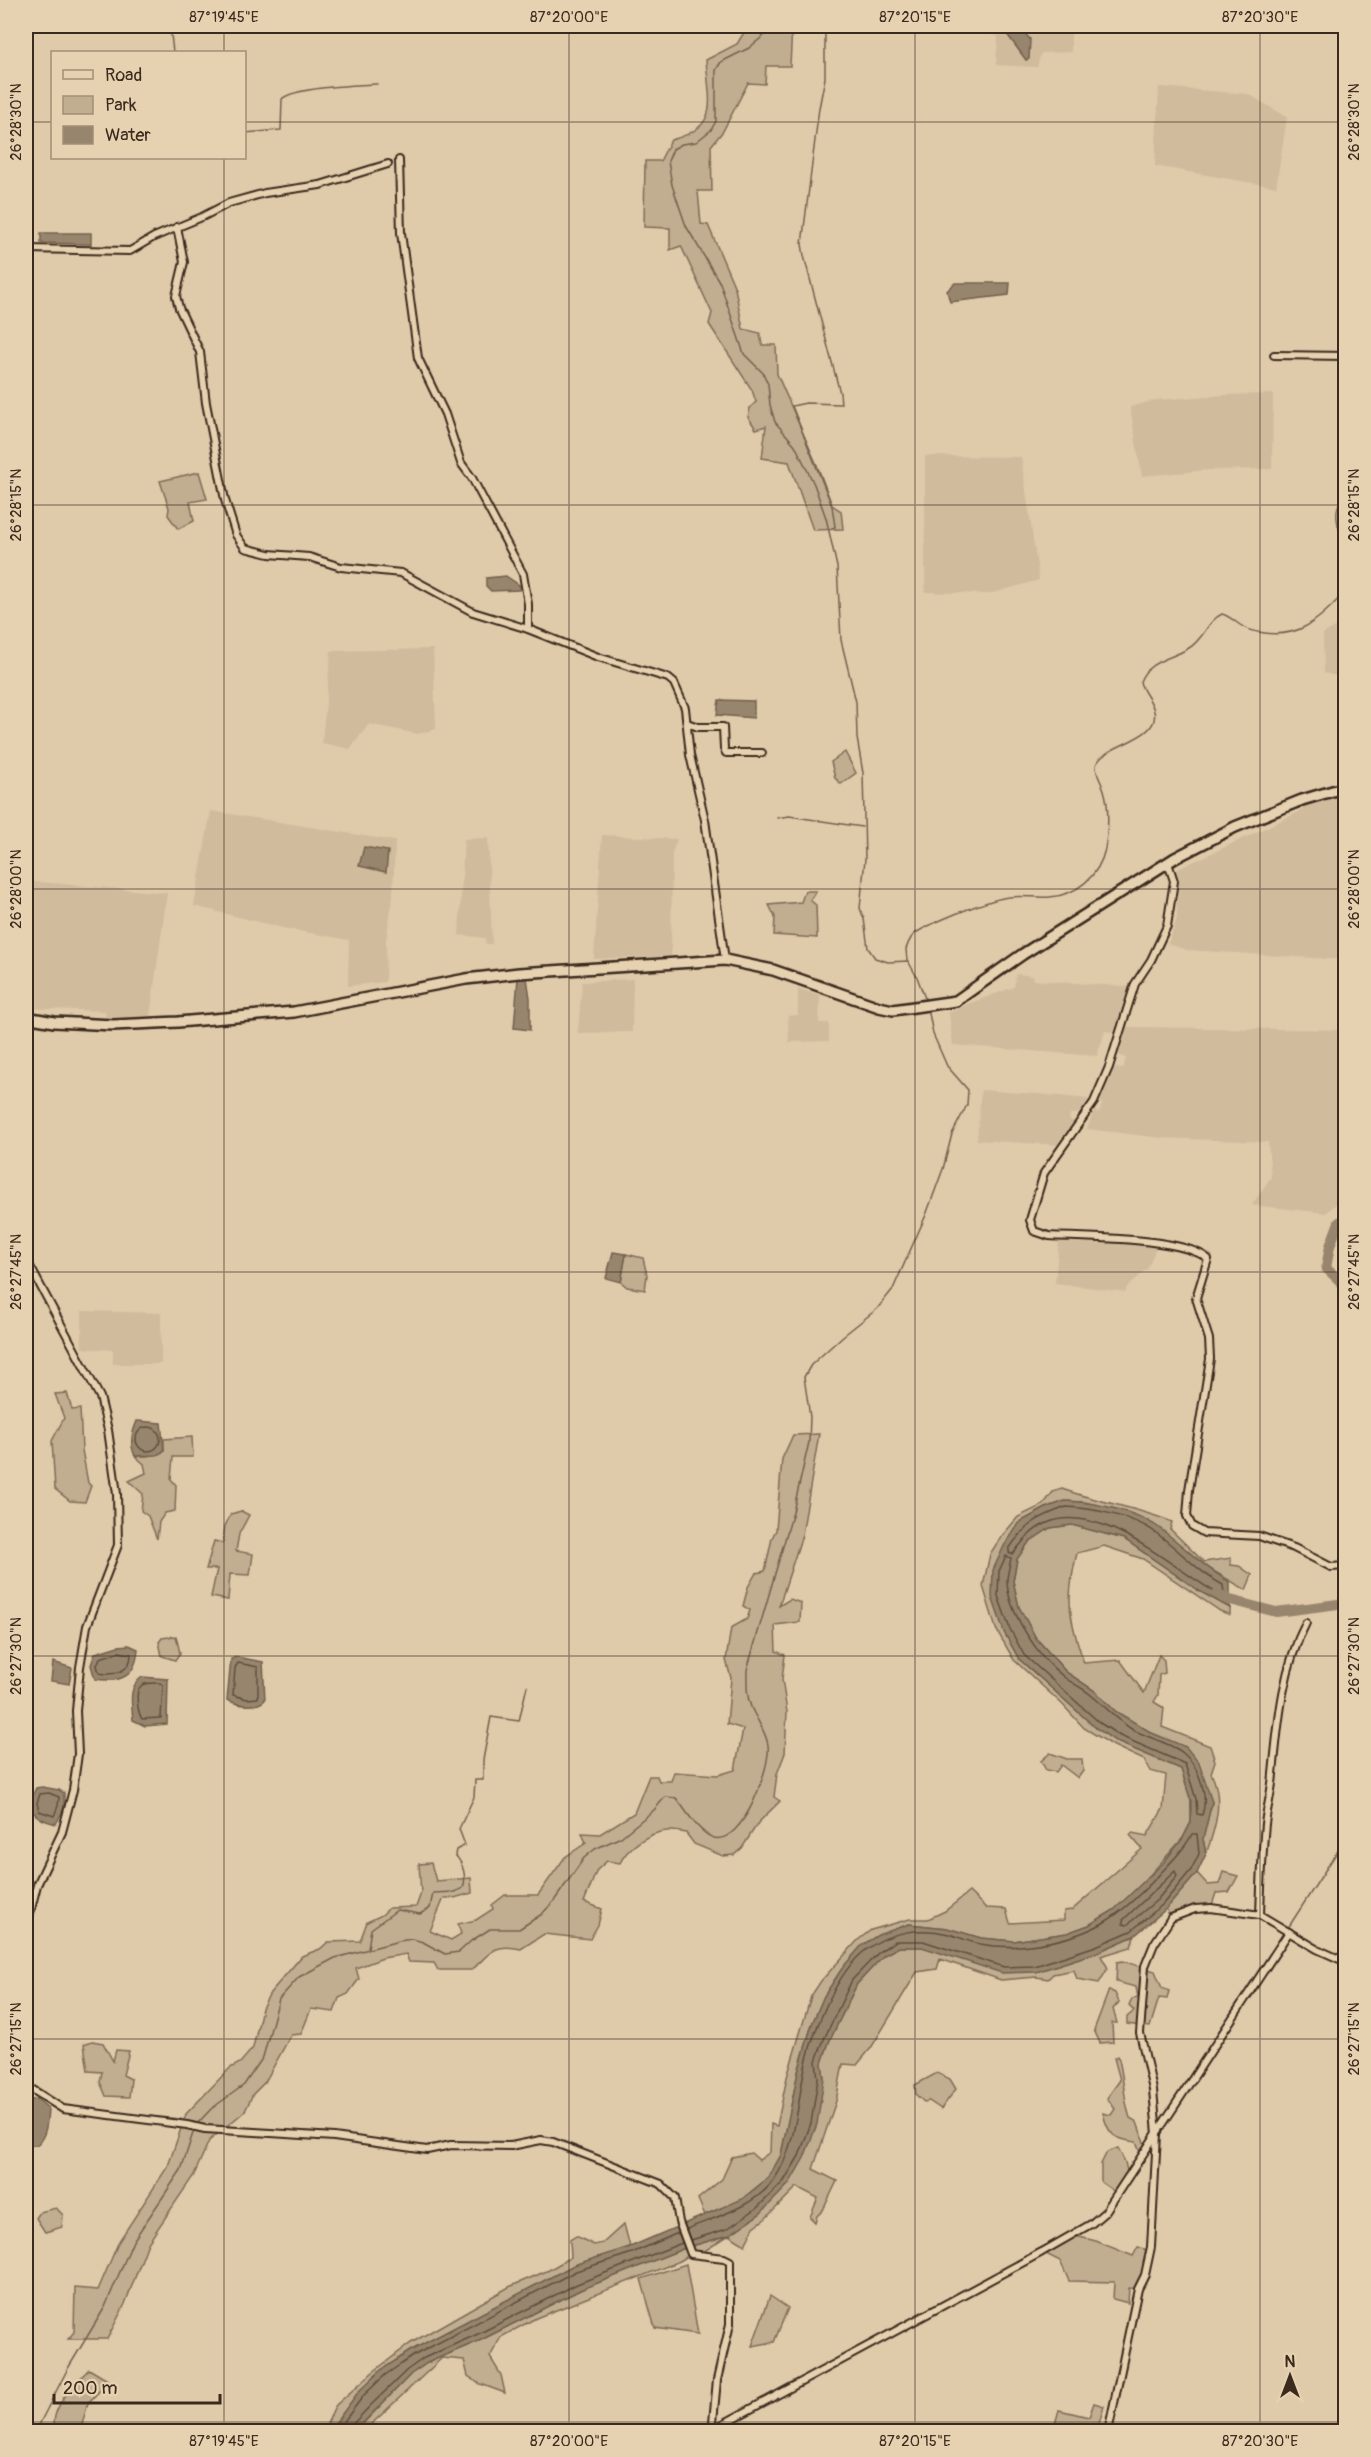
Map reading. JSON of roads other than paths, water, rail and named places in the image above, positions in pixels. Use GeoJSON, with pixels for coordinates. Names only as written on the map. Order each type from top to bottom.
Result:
{"type":"FeatureCollection","features":[{"type":"Feature","properties":{"kind":"main road"},"geometry":{"type":"LineString","coordinates":[[26,1017],[54,1022],[113,1025],[178,1022],[294,1012],[466,979],[509,974],[725,960],[773,970],[893,1010],[942,1004],[956,1000],[1023,954],[1168,862],[1235,827],[1302,800],[1346,787]]}},
{"type":"Feature","properties":{"kind":"street"},"geometry":{"type":"LineString","coordinates":[[399,160],[402,233],[418,358],[432,392],[445,414],[461,463],[472,478],[523,574],[528,604],[528,629]]}},
{"type":"Feature","properties":{"kind":"street"},"geometry":{"type":"LineString","coordinates":[[26,249],[130,251],[154,237],[202,218],[229,203],[265,194],[320,185],[388,164]]}},
{"type":"Feature","properties":{"kind":"street"},"geometry":{"type":"LineString","coordinates":[[177,227],[184,262],[178,285],[178,302],[200,352],[206,403],[225,500],[236,535],[245,548],[269,554],[309,557],[341,567],[401,573],[473,612],[528,629],[598,657],[669,678],[685,708],[690,755],[706,831],[725,960]]}},
{"type":"Feature","properties":{"kind":"street"},"geometry":{"type":"LineString","coordinates":[[1275,355],[1346,356]]}},
{"type":"Feature","properties":{"kind":"street"},"geometry":{"type":"LineString","coordinates":[[687,723],[698,727],[723,727],[726,753],[762,753]]}},
{"type":"Feature","properties":{"kind":"street"},"geometry":{"type":"LineString","coordinates":[[1168,862],[1174,881],[1167,926],[1151,960],[1135,984],[1109,1067],[1094,1102],[1044,1173],[1030,1220],[1034,1231],[1049,1236],[1165,1245],[1194,1250],[1208,1259],[1196,1298],[1209,1339],[1210,1359],[1188,1490],[1187,1516],[1192,1526],[1204,1533],[1259,1536],[1294,1548],[1331,1567],[1346,1566]]}},
{"type":"Feature","properties":{"kind":"street"},"geometry":{"type":"LineString","coordinates":[[26,1259],[100,1397],[108,1430],[120,1532],[118,1545],[87,1626],[76,1711],[78,1754],[73,1790],[62,1832],[37,1885],[27,1916],[26,1947]]}},
{"type":"Feature","properties":{"kind":"street"},"geometry":{"type":"LineString","coordinates":[[1260,1915],[1259,1889],[1265,1821],[1273,1777],[1277,1731],[1285,1688],[1299,1636],[1306,1623]]}},
{"type":"Feature","properties":{"kind":"street"},"geometry":{"type":"LineString","coordinates":[[1108,2432],[1138,2289],[1151,2247],[1157,2134],[1153,2090],[1140,2033],[1145,1966],[1154,1944],[1171,1918],[1196,1909],[1211,1908],[1260,1915],[1346,1962]]}},
{"type":"Feature","properties":{"kind":"street"},"geometry":{"type":"LineString","coordinates":[[712,2431],[1091,2224],[1106,2212],[1288,1932]]}},
{"type":"Feature","properties":{"kind":"street"},"geometry":{"type":"LineString","coordinates":[[26,2080],[30,2088],[63,2109],[187,2124],[205,2129],[334,2137],[427,2150],[462,2145],[511,2146],[541,2139],[661,2184],[675,2198],[678,2222],[690,2253],[730,2261],[730,2324],[717,2380],[712,2431]]}},
{"type":"Feature","properties":{"kind":"water"},"geometry":{"type":"Polygon","coordinates":[[[1001,26],[1018,26],[1030,39],[1029,59],[1026,60],[1001,26]]]}},
{"type":"Feature","properties":{"kind":"water"},"geometry":{"type":"Polygon","coordinates":[[[41,233],[91,233],[91,244],[41,243],[41,233]]]}},
{"type":"Feature","properties":{"kind":"water"},"geometry":{"type":"Polygon","coordinates":[[[955,283],[1010,283],[1009,295],[950,302],[947,291],[955,283]]]}},
{"type":"Feature","properties":{"kind":"water"},"geometry":{"type":"Polygon","coordinates":[[[506,576],[519,585],[519,590],[491,591],[486,586],[486,578],[506,576]]]}},
{"type":"Feature","properties":{"kind":"water"},"geometry":{"type":"Polygon","coordinates":[[[719,700],[754,701],[754,718],[717,715],[719,700]]]}},
{"type":"Feature","properties":{"kind":"water"},"geometry":{"type":"Polygon","coordinates":[[[364,847],[388,851],[386,872],[359,866],[364,847]]]}},
{"type":"Feature","properties":{"kind":"water"},"geometry":{"type":"Polygon","coordinates":[[[518,978],[527,978],[530,998],[530,1030],[514,1028],[518,978]]]}},
{"type":"Feature","properties":{"kind":"water"},"geometry":{"type":"Polygon","coordinates":[[[613,1252],[626,1254],[621,1282],[606,1278],[613,1252]]]}},
{"type":"Feature","properties":{"kind":"water"},"geometry":{"type":"Polygon","coordinates":[[[137,1421],[161,1423],[164,1451],[157,1455],[135,1456],[132,1438],[137,1421]]]}},
{"type":"Feature","properties":{"kind":"water"},"geometry":{"type":"Polygon","coordinates":[[[1065,1501],[1112,1508],[1146,1520],[1230,1582],[1230,1608],[1201,1592],[1124,1539],[1072,1525],[1050,1528],[1029,1542],[1017,1559],[1013,1581],[1019,1607],[1036,1638],[1066,1672],[1095,1691],[1115,1711],[1152,1733],[1186,1747],[1199,1763],[1212,1802],[1203,1839],[1206,1854],[1197,1873],[1166,1909],[1134,1936],[1098,1952],[1036,1972],[1002,1973],[922,1947],[899,1947],[884,1955],[857,1984],[829,2042],[822,2063],[824,2079],[817,2124],[804,2158],[789,2184],[761,2213],[729,2235],[685,2248],[580,2290],[481,2340],[427,2363],[411,2374],[355,2431],[329,2432],[359,2391],[381,2370],[410,2351],[574,2265],[630,2247],[742,2199],[768,2178],[781,2155],[798,2072],[812,2024],[824,1996],[843,1967],[862,1945],[878,1935],[909,1924],[947,1928],[981,1938],[1014,1941],[1067,1933],[1089,1925],[1114,1910],[1164,1862],[1183,1838],[1191,1822],[1191,1801],[1181,1769],[1117,1742],[1096,1728],[1019,1659],[1004,1632],[992,1597],[993,1570],[1004,1546],[1020,1522],[1065,1501]]]}},
{"type":"Feature","properties":{"kind":"water"},"geometry":{"type":"Polygon","coordinates":[[[129,1645],[138,1649],[134,1666],[126,1676],[112,1680],[95,1679],[91,1665],[95,1653],[129,1645]]]}},
{"type":"Feature","properties":{"kind":"water"},"geometry":{"type":"Polygon","coordinates":[[[237,1657],[263,1662],[265,1700],[261,1703],[247,1705],[227,1700],[231,1659],[237,1657]]]}},
{"type":"Feature","properties":{"kind":"water"},"geometry":{"type":"Polygon","coordinates":[[[53,1662],[72,1668],[69,1684],[51,1681],[53,1662]]]}},
{"type":"Feature","properties":{"kind":"water"},"geometry":{"type":"Polygon","coordinates":[[[142,1677],[168,1679],[167,1724],[145,1726],[133,1720],[132,1691],[142,1677]]]}},
{"type":"Feature","properties":{"kind":"water"},"geometry":{"type":"Polygon","coordinates":[[[42,1787],[64,1793],[64,1808],[56,1824],[37,1816],[32,1808],[31,1802],[36,1788],[42,1787]]]}},
{"type":"Feature","properties":{"kind":"water"},"geometry":{"type":"Polygon","coordinates":[[[37,2099],[48,2108],[46,2128],[37,2145],[26,2146],[26,2101],[37,2099]]]}},
{"type":"Feature","properties":{"kind":"waterway"},"geometry":{"type":"LineString","coordinates":[[170,26],[173,51]]}},
{"type":"Feature","properties":{"kind":"waterway"},"geometry":{"type":"LineString","coordinates":[[772,26],[773,28],[749,48],[721,62],[716,70],[716,121],[711,130],[696,142],[682,144],[673,149],[668,161],[672,185],[686,226],[720,283],[744,354],[763,373],[768,384],[770,405],[775,422],[795,445],[814,484],[826,518],[837,567],[841,640],[856,702],[857,738],[863,773],[865,859],[860,908],[868,948],[875,958],[888,962],[908,961],[926,1001]]}},
{"type":"Feature","properties":{"kind":"waterway"},"geometry":{"type":"LineString","coordinates":[[825,26],[825,78],[819,108],[802,244],[841,404],[806,403],[792,406],[832,506],[835,527],[830,529]]}},
{"type":"Feature","properties":{"kind":"waterway"},"geometry":{"type":"LineString","coordinates":[[246,133],[281,130],[282,99],[289,95],[327,87],[377,84]]}},
{"type":"Feature","properties":{"kind":"waterway"},"geometry":{"type":"LineString","coordinates":[[1346,495],[1338,505],[1337,512],[1340,532],[1346,543]]}},
{"type":"Feature","properties":{"kind":"waterway"},"geometry":{"type":"LineString","coordinates":[[907,960],[906,949],[912,936],[937,922],[1000,899],[1014,896],[1060,895],[1078,888],[1092,876],[1098,868],[1105,849],[1108,820],[1106,797],[1096,765],[1110,751],[1149,729],[1154,721],[1153,707],[1140,682],[1148,669],[1194,644],[1213,621],[1222,614],[1250,630],[1280,634],[1293,632],[1315,620],[1346,591]]}},
{"type":"Feature","properties":{"kind":"waterway"},"geometry":{"type":"LineString","coordinates":[[777,818],[789,816],[862,827]]}},
{"type":"Feature","properties":{"kind":"waterway"},"geometry":{"type":"LineString","coordinates":[[196,2125],[211,2109],[244,2085],[263,2057],[279,1999],[299,1977],[335,1958],[399,1941],[412,1939],[423,1942],[445,1954],[459,1952],[490,1929],[519,1929],[542,1914],[554,1901],[584,1858],[595,1849],[621,1837],[654,1810],[665,1797],[676,1798],[698,1827],[714,1838],[725,1837],[735,1830],[745,1817],[760,1786],[768,1756],[765,1735],[749,1702],[747,1670],[793,1512],[809,1442],[810,1417],[804,1377],[811,1365],[877,1309],[893,1289],[926,1215],[943,1169],[952,1134],[967,1105],[968,1090],[947,1066],[933,1034],[928,1008]]}},
{"type":"Feature","properties":{"kind":"waterway"},"geometry":{"type":"LineString","coordinates":[[1346,1219],[1339,1222],[1330,1246],[1326,1268],[1346,1284]]}},
{"type":"Feature","properties":{"kind":"waterway"},"geometry":{"type":"LineString","coordinates":[[1218,1593],[1223,1598],[1276,1612],[1346,1603]]}},
{"type":"Feature","properties":{"kind":"waterway"},"geometry":{"type":"LineString","coordinates":[[368,1948],[371,1929],[397,1910],[420,1914],[430,1908],[433,1893],[455,1892],[463,1888],[464,1870],[455,1855],[456,1850],[465,1845],[459,1829],[474,1797],[475,1780],[483,1780],[483,1760],[491,1717],[519,1721],[527,1686]]}},
{"type":"Feature","properties":{"kind":"waterway"},"geometry":{"type":"LineString","coordinates":[[1288,1928],[1346,1838]]}},
{"type":"Feature","properties":{"kind":"waterway"},"geometry":{"type":"LineString","coordinates":[[1270,1955],[1284,1934]]}},
{"type":"Feature","properties":{"kind":"waterway"},"geometry":{"type":"LineString","coordinates":[[26,2072],[31,2080]]}},
{"type":"Feature","properties":{"kind":"waterway"},"geometry":{"type":"LineString","coordinates":[[45,2092],[51,2098]]}},
{"type":"Feature","properties":{"kind":"waterway"},"geometry":{"type":"LineString","coordinates":[[131,2115],[181,2119]]}},
{"type":"Feature","properties":{"kind":"waterway"},"geometry":{"type":"LineString","coordinates":[[187,2121],[206,2126]]}},
{"type":"Feature","properties":{"kind":"waterway"},"geometry":{"type":"LineString","coordinates":[[217,2127],[322,2132],[412,2145]]}},
{"type":"Feature","properties":{"kind":"waterway"},"geometry":{"type":"LineString","coordinates":[[40,2432],[40,2423],[67,2370],[105,2307],[133,2241],[181,2170],[194,2130]]}},
{"type":"Feature","properties":{"kind":"waterway"},"geometry":{"type":"LineString","coordinates":[[527,2140],[540,2136],[551,2139]]}},
{"type":"Feature","properties":{"kind":"waterway"},"geometry":{"type":"LineString","coordinates":[[452,2142],[507,2143]]}},
{"type":"Feature","properties":{"kind":"waterway"},"geometry":{"type":"LineString","coordinates":[[561,2142],[596,2155]]}},
{"type":"Feature","properties":{"kind":"waterway"},"geometry":{"type":"LineString","coordinates":[[1080,2227],[1096,2216]]}},
{"type":"Feature","properties":{"kind":"waterway"},"geometry":{"type":"LineString","coordinates":[[769,2396],[1076,2229]]}},
{"type":"Feature","properties":{"kind":"waterway"},"geometry":{"type":"LineString","coordinates":[[701,2432],[709,2427]]}}]}
